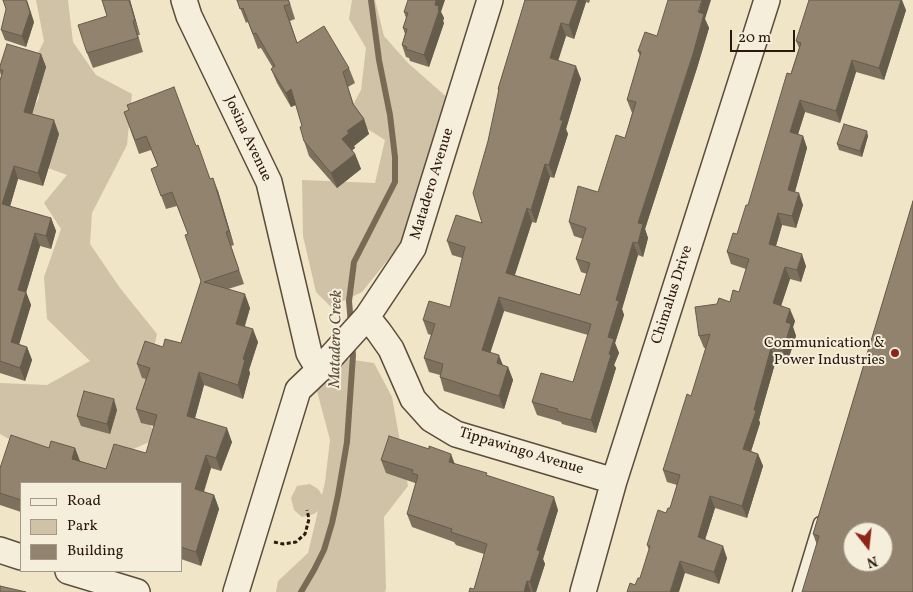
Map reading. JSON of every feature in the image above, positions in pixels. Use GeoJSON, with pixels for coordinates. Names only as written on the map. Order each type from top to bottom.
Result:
{"type":"FeatureCollection","features":[{"type":"Feature","properties":{"kind":"street","name":"Josina Avenue"},"geometry":{"type":"LineString","coordinates":[[184,0],[189,16],[269,182],[309,353],[319,370]]}},
{"type":"Feature","properties":{"kind":"street","name":"Matadero Avenue"},"geometry":{"type":"LineString","coordinates":[[236,592],[298,390],[364,321],[414,248],[490,0]]}},
{"type":"Feature","properties":{"kind":"street","name":"Chimalus Drive"},"geometry":{"type":"LineString","coordinates":[[582,592],[614,480],[767,0]]}},
{"type":"Feature","properties":{"kind":"street","name":"Tippawingo Avenue"},"geometry":{"type":"LineString","coordinates":[[364,321],[380,332],[391,349],[413,398],[431,419],[456,434],[614,480]]}},
{"type":"Feature","properties":{"kind":"street"},"geometry":{"type":"LineString","coordinates":[[0,550],[20,557]]}},
{"type":"Feature","properties":{"kind":"street"},"geometry":{"type":"LineString","coordinates":[[71,572],[137,592]]}},
{"type":"Feature","properties":{"kind":"lane"},"geometry":{"type":"LineString","coordinates":[[799,592],[824,508]]}},
{"type":"Feature","properties":{"kind":"path"},"geometry":{"type":"LineString","coordinates":[[252,537],[283,544],[296,542],[305,534],[308,523],[307,510]]}},
{"type":"Feature","properties":{"kind":"green space"},"geometry":{"type":"Polygon","coordinates":[[[36,0],[68,0],[73,42],[96,75],[132,94],[127,145],[92,213],[90,244],[120,288],[157,334],[142,403],[156,439],[113,458],[106,482],[67,482],[11,440],[0,434],[0,383],[47,385],[90,361],[47,319],[44,277],[61,229],[44,203],[67,175],[21,158],[22,127],[39,98],[35,59],[44,41],[36,0]]]}},
{"type":"Feature","properties":{"kind":"green space"},"geometry":{"type":"Polygon","coordinates":[[[352,0],[375,0],[384,36],[408,63],[450,100],[410,232],[362,292],[331,307],[316,292],[303,236],[302,180],[375,183],[385,140],[347,116],[361,90],[366,48],[349,19],[352,0]]]}},
{"type":"Feature","properties":{"kind":"green space"},"geometry":{"type":"Polygon","coordinates":[[[333,357],[374,363],[392,397],[408,486],[384,517],[386,589],[385,592],[276,592],[278,581],[308,553],[318,511],[302,517],[294,510],[291,498],[297,486],[310,484],[318,489],[322,495],[330,440],[317,391],[333,357]]]}},
{"type":"Feature","properties":{"kind":"building"},"geometry":{"type":"Polygon","coordinates":[[[3,0],[26,0],[30,12],[22,36],[1,30],[6,9],[3,0]]]}},
{"type":"Feature","properties":{"kind":"building"},"geometry":{"type":"Polygon","coordinates":[[[102,0],[129,0],[138,38],[87,53],[78,25],[107,16],[102,0]]]}},
{"type":"Feature","properties":{"kind":"building"},"geometry":{"type":"Polygon","coordinates":[[[237,0],[288,0],[290,4],[284,6],[297,43],[324,26],[349,68],[343,72],[353,104],[364,119],[347,131],[349,133],[342,139],[355,154],[331,173],[304,141],[300,127],[302,126],[291,89],[286,93],[271,69],[275,66],[256,33],[253,34],[243,8],[240,9],[237,0]]]}},
{"type":"Feature","properties":{"kind":"building"},"geometry":{"type":"Polygon","coordinates":[[[408,0],[436,0],[435,5],[439,6],[424,55],[406,49],[407,47],[402,45],[407,29],[403,28],[408,13],[404,12],[408,0]]]}},
{"type":"Feature","properties":{"kind":"building"},"geometry":{"type":"Polygon","coordinates":[[[525,0],[578,0],[569,25],[561,23],[550,58],[576,66],[560,120],[563,120],[549,165],[545,164],[531,210],[527,208],[506,273],[580,295],[590,263],[576,259],[586,228],[569,222],[578,186],[598,192],[616,135],[625,138],[636,102],[627,100],[641,52],[638,51],[645,32],[657,36],[668,0],[702,0],[698,12],[704,14],[693,54],[638,223],[643,224],[638,243],[633,242],[616,300],[619,301],[608,337],[614,339],[609,354],[611,355],[591,420],[532,402],[541,373],[573,382],[591,324],[499,297],[482,350],[499,355],[497,363],[508,367],[499,396],[440,377],[443,364],[424,358],[435,324],[423,320],[429,301],[450,307],[465,247],[447,241],[456,215],[482,223],[473,193],[488,141],[498,89],[525,0]]]}},
{"type":"Feature","properties":{"kind":"building"},"geometry":{"type":"Polygon","coordinates":[[[809,0],[901,0],[879,68],[852,60],[836,111],[800,100],[790,132],[803,136],[788,190],[799,193],[792,216],[778,213],[769,244],[802,254],[797,270],[785,267],[773,303],[790,309],[786,322],[791,324],[783,351],[771,348],[754,410],[756,411],[743,449],[758,454],[742,506],[710,496],[698,537],[723,546],[714,572],[680,561],[670,592],[627,592],[630,583],[635,585],[638,578],[640,578],[650,546],[647,545],[658,510],[666,513],[668,508],[670,508],[680,475],[663,470],[687,394],[691,396],[710,334],[699,336],[695,307],[717,304],[719,298],[730,302],[733,290],[739,292],[749,259],[727,252],[733,233],[737,234],[746,205],[748,205],[787,73],[791,74],[801,43],[796,41],[809,0]]]}},
{"type":"Feature","properties":{"kind":"building"},"geometry":{"type":"Polygon","coordinates":[[[7,44],[41,54],[24,112],[54,120],[38,173],[14,166],[2,204],[51,218],[46,236],[35,233],[18,290],[26,292],[11,342],[27,347],[20,368],[0,361],[0,81],[3,70],[0,70],[0,66],[7,44]]]}},
{"type":"Feature","properties":{"kind":"building"},"geometry":{"type":"Polygon","coordinates":[[[174,87],[210,179],[213,178],[229,231],[226,232],[239,270],[204,282],[245,294],[236,324],[253,329],[243,359],[245,360],[238,385],[199,372],[187,416],[227,428],[216,458],[206,455],[195,489],[214,495],[196,552],[182,547],[182,482],[20,482],[20,500],[0,493],[0,468],[11,435],[49,448],[51,441],[75,448],[72,459],[106,469],[114,444],[146,453],[157,415],[136,409],[150,368],[137,364],[145,341],[163,347],[165,339],[181,343],[201,281],[185,235],[188,234],[172,192],[161,196],[151,169],[158,166],[146,136],[135,140],[124,112],[129,110],[127,105],[174,87]]]}},
{"type":"Feature","properties":{"kind":"building"},"geometry":{"type":"Polygon","coordinates":[[[844,124],[867,131],[860,151],[837,144],[844,124]]]}},
{"type":"Feature","properties":{"kind":"building","name":"Communication & Power Industries"},"geometry":{"type":"Polygon","coordinates":[[[913,201],[913,592],[802,592],[819,536],[813,534],[913,201]]]}},
{"type":"Feature","properties":{"kind":"building"},"geometry":{"type":"Polygon","coordinates":[[[84,391],[114,399],[107,424],[77,416],[84,391]]]}},
{"type":"Feature","properties":{"kind":"building"},"geometry":{"type":"Polygon","coordinates":[[[389,436],[429,449],[429,446],[451,454],[449,462],[487,473],[486,475],[554,497],[537,550],[540,551],[530,582],[527,581],[524,592],[469,592],[470,588],[474,589],[487,544],[451,532],[452,529],[407,514],[418,475],[412,473],[413,470],[381,460],[389,436]]]}},
{"type":"Feature","properties":{"kind":"building"},"geometry":{"type":"Polygon","coordinates":[[[0,586],[26,592],[0,592],[0,586]]]}},
{"type":"Feature","properties":{"kind":"waterway","name":"Matadero Creek"},"geometry":{"type":"LineString","coordinates":[[351,324],[349,301],[354,262],[395,182],[395,157],[390,115],[379,60],[371,0]]}},
{"type":"Feature","properties":{"kind":"waterway","name":"Matadero Creek"},"geometry":{"type":"LineString","coordinates":[[301,592],[324,550],[338,495],[347,442],[353,355],[352,344]]}},
{"type":"Feature","properties":{"kind":"place","name":"Communication & Power Industries"},"geometry":{"type":"Point","coordinates":[895,353]}}]}
